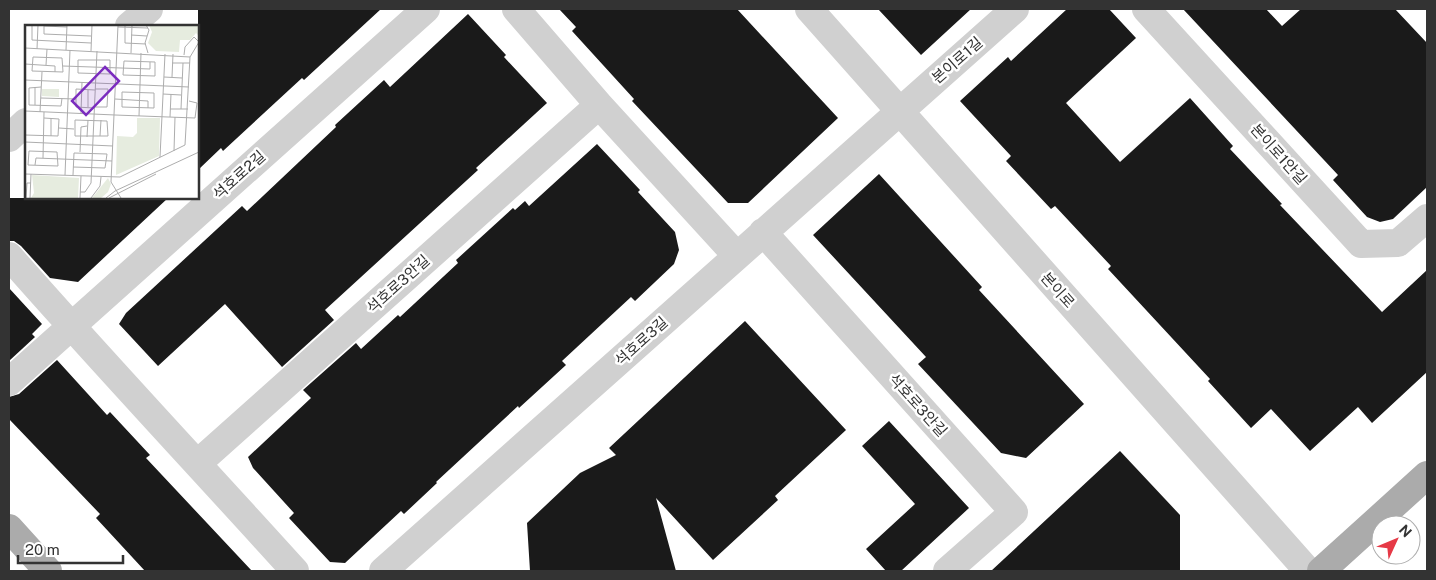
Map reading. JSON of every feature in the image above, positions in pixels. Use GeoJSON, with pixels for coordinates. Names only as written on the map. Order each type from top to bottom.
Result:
{"type":"FeatureCollection","features":[{"type":"Feature","properties":{"kind":"main road"},"geometry":{"type":"LineString","coordinates":[[1321,571],[1427,475]]}},
{"type":"Feature","properties":{"kind":"main road"},"geometry":{"type":"LineString","coordinates":[[9,528],[48,571]]}},
{"type":"Feature","properties":{"kind":"street","name":"석호로2길"},"geometry":{"type":"LineString","coordinates":[[9,382],[426,9]]}},
{"type":"Feature","properties":{"kind":"street"},"geometry":{"type":"LineString","coordinates":[[516,9],[599,105],[737,256]]}},
{"type":"Feature","properties":{"kind":"street","name":"본이로"},"geometry":{"type":"LineString","coordinates":[[809,9],[1308,571]]}},
{"type":"Feature","properties":{"kind":"street","name":"본이로1길"},"geometry":{"type":"LineString","coordinates":[[899,111],[1015,9]]}},
{"type":"Feature","properties":{"kind":"street","name":"본이로1안길"},"geometry":{"type":"LineString","coordinates":[[1146,9],[1361,244],[1398,243],[1427,218]]}},
{"type":"Feature","properties":{"kind":"street","name":"석호로3안길"},"geometry":{"type":"LineString","coordinates":[[198,463],[599,105]]}},
{"type":"Feature","properties":{"kind":"street","name":"석호로3길"},"geometry":{"type":"LineString","coordinates":[[383,571],[899,111]]}},
{"type":"Feature","properties":{"kind":"street"},"geometry":{"type":"LineString","coordinates":[[9,138],[25,123]]}},
{"type":"Feature","properties":{"kind":"street","name":"석호로3안길"},"geometry":{"type":"LineString","coordinates":[[763,232],[1014,512],[947,571]]}},
{"type":"Feature","properties":{"kind":"street"},"geometry":{"type":"LineString","coordinates":[[9,256],[70,326],[198,463],[295,571]]}},
{"type":"Feature","properties":{"kind":"building"},"geometry":{"type":"Polygon","coordinates":[[[198,9],[381,9],[304,80],[302,78],[223,151],[221,148],[199,169],[198,9]]]}},
{"type":"Feature","properties":{"kind":"building"},"geometry":{"type":"Polygon","coordinates":[[[559,9],[737,9],[838,118],[748,203],[728,203],[632,101],[634,99],[572,31],[576,27],[559,9]]]}},
{"type":"Feature","properties":{"kind":"building"},"geometry":{"type":"Polygon","coordinates":[[[878,9],[971,9],[921,55],[878,9]]]}},
{"type":"Feature","properties":{"kind":"building"},"geometry":{"type":"Polygon","coordinates":[[[1067,9],[1109,9],[1136,38],[1066,103],[1120,162],[1190,98],[1233,146],[1230,149],[1282,204],[1280,205],[1382,312],[1427,270],[1427,372],[1372,423],[1358,407],[1310,451],[1271,409],[1251,428],[1208,381],[1210,379],[1108,269],[1111,266],[1055,206],[1051,209],[1006,161],[1011,156],[960,101],[1008,57],[1011,61],[1067,9]]]}},
{"type":"Feature","properties":{"kind":"building"},"geometry":{"type":"Polygon","coordinates":[[[1183,9],[1266,9],[1282,26],[1301,9],[1395,9],[1427,43],[1427,187],[1393,219],[1380,222],[1367,217],[1333,180],[1338,175],[1183,9]]]}},
{"type":"Feature","properties":{"kind":"building"},"geometry":{"type":"Polygon","coordinates":[[[468,14],[506,55],[504,57],[547,103],[476,168],[478,170],[325,310],[334,320],[282,367],[225,304],[158,366],[119,324],[126,313],[242,206],[247,211],[384,80],[390,87],[468,14]]]}},
{"type":"Feature","properties":{"kind":"building"},"geometry":{"type":"Polygon","coordinates":[[[597,144],[640,190],[638,192],[675,232],[679,250],[674,264],[635,301],[631,297],[562,361],[566,365],[519,408],[518,406],[404,514],[401,511],[345,563],[330,562],[289,518],[294,513],[253,468],[248,457],[311,398],[303,390],[356,343],[361,349],[398,315],[400,317],[458,263],[456,260],[513,208],[515,210],[525,201],[529,206],[597,144]]]}},
{"type":"Feature","properties":{"kind":"building"},"geometry":{"type":"Polygon","coordinates":[[[879,174],[982,287],[979,290],[1084,404],[1026,458],[1001,453],[918,364],[926,357],[813,235],[879,174]]]}},
{"type":"Feature","properties":{"kind":"building"},"geometry":{"type":"Polygon","coordinates":[[[9,198],[167,199],[78,282],[50,278],[21,246],[14,241],[9,241],[9,198]]]}},
{"type":"Feature","properties":{"kind":"building"},"geometry":{"type":"Polygon","coordinates":[[[9,288],[42,324],[32,334],[35,337],[9,361],[9,288]]]}},
{"type":"Feature","properties":{"kind":"building"},"geometry":{"type":"Polygon","coordinates":[[[745,321],[846,430],[775,496],[778,500],[713,560],[656,498],[676,571],[530,571],[527,523],[580,473],[616,455],[609,448],[745,321]]]}},
{"type":"Feature","properties":{"kind":"building"},"geometry":{"type":"Polygon","coordinates":[[[57,360],[107,415],[110,412],[150,455],[146,458],[252,571],[145,571],[96,518],[100,514],[9,419],[9,397],[19,394],[57,360]]]}},
{"type":"Feature","properties":{"kind":"building"},"geometry":{"type":"Polygon","coordinates":[[[889,421],[969,508],[901,571],[886,571],[866,549],[915,504],[862,446],[889,421]]]}},
{"type":"Feature","properties":{"kind":"building"},"geometry":{"type":"Polygon","coordinates":[[[1120,451],[1180,515],[1180,571],[991,571],[1120,451]]]}}]}
